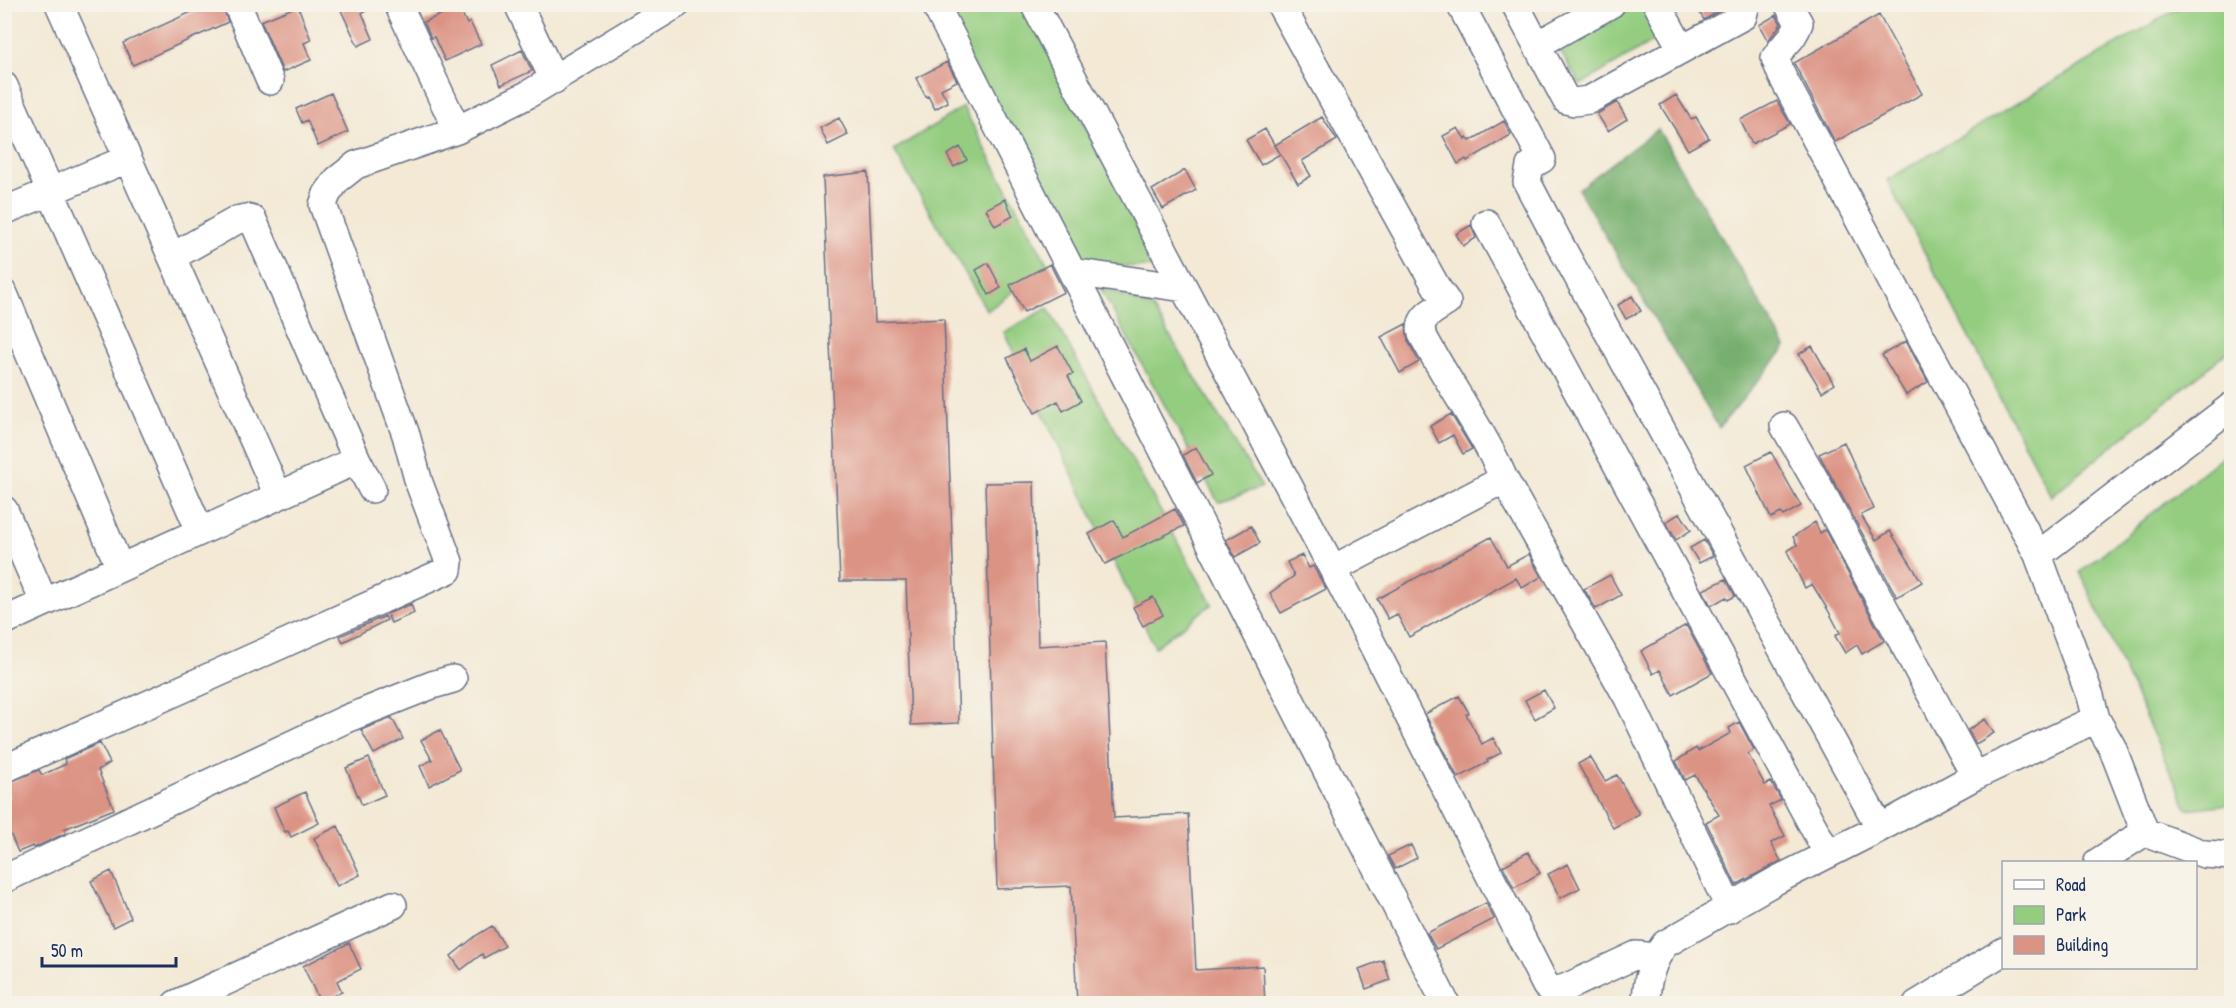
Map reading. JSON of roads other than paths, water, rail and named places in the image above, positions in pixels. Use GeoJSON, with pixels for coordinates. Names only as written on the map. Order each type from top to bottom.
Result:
{"type":"FeatureCollection","features":[{"type":"Feature","properties":{"kind":"street"},"geometry":{"type":"LineString","coordinates":[[59,4],[278,495]]}},
{"type":"Feature","properties":{"kind":"street"},"geometry":{"type":"LineString","coordinates":[[237,4],[270,81]]}},
{"type":"Feature","properties":{"kind":"street"},"geometry":{"type":"LineString","coordinates":[[398,4],[457,130]]}},
{"type":"Feature","properties":{"kind":"street"},"geometry":{"type":"LineString","coordinates":[[518,4],[554,80]]}},
{"type":"Feature","properties":{"kind":"street"},"geometry":{"type":"LineString","coordinates":[[4,769],[448,570],[449,562],[419,483],[406,435],[323,205],[327,194],[337,180],[356,165],[457,130],[554,80],[640,14],[677,4]]}},
{"type":"Feature","properties":{"kind":"street"},"geometry":{"type":"LineString","coordinates":[[935,4],[1446,1004]]}},
{"type":"Feature","properties":{"kind":"street"},"geometry":{"type":"LineString","coordinates":[[946,4],[951,38]]}},
{"type":"Feature","properties":{"kind":"street"},"geometry":{"type":"LineString","coordinates":[[1034,4],[1333,569],[1546,986],[1552,991],[1565,988],[1636,955],[1656,957]]}},
{"type":"Feature","properties":{"kind":"street"},"geometry":{"type":"LineString","coordinates":[[1280,4],[1447,302],[1424,318],[1420,328],[1422,334],[1445,377],[1495,459],[1504,479],[1628,698],[1730,909]]}},
{"type":"Feature","properties":{"kind":"street"},"geometry":{"type":"LineString","coordinates":[[1460,4],[1542,159],[1530,166],[1527,182],[1880,828]]}},
{"type":"Feature","properties":{"kind":"street"},"geometry":{"type":"LineString","coordinates":[[1515,4],[1566,100],[1574,102],[1589,100],[1743,16],[1746,4]]}},
{"type":"Feature","properties":{"kind":"street"},"geometry":{"type":"LineString","coordinates":[[1537,45],[1611,4]]}},
{"type":"Feature","properties":{"kind":"street"},"geometry":{"type":"LineString","coordinates":[[1657,4],[1681,48]]}},
{"type":"Feature","properties":{"kind":"street"},"geometry":{"type":"LineString","coordinates":[[1788,4],[1798,23],[1794,37],[1781,47],[1775,58],[1782,76],[2038,555],[2090,696],[2096,719],[2112,747],[2145,832],[2204,854],[2232,856]]}},
{"type":"Feature","properties":{"kind":"street"},"geometry":{"type":"LineString","coordinates":[[4,86],[200,531]]}},
{"type":"Feature","properties":{"kind":"street"},"geometry":{"type":"LineString","coordinates":[[4,211],[128,159]]}},
{"type":"Feature","properties":{"kind":"street"},"geometry":{"type":"LineString","coordinates":[[172,257],[237,220],[246,218],[253,220],[357,460],[372,489]]}},
{"type":"Feature","properties":{"kind":"street"},"geometry":{"type":"LineString","coordinates":[[1486,223],[1828,854]]}},
{"type":"Feature","properties":{"kind":"street"},"geometry":{"type":"LineString","coordinates":[[1072,272],[1184,288]]}},
{"type":"Feature","properties":{"kind":"street"},"geometry":{"type":"LineString","coordinates":[[4,294],[120,568]]}},
{"type":"Feature","properties":{"kind":"street"},"geometry":{"type":"LineString","coordinates":[[2038,555],[2232,406]]}},
{"type":"Feature","properties":{"kind":"street"},"geometry":{"type":"LineString","coordinates":[[1784,426],[1975,776]]}},
{"type":"Feature","properties":{"kind":"street"},"geometry":{"type":"LineString","coordinates":[[4,621],[357,460]]}},
{"type":"Feature","properties":{"kind":"street"},"geometry":{"type":"LineString","coordinates":[[1333,569],[1504,479]]}},
{"type":"Feature","properties":{"kind":"street"},"geometry":{"type":"LineString","coordinates":[[4,510],[44,602]]}},
{"type":"Feature","properties":{"kind":"street"},"geometry":{"type":"LineString","coordinates":[[4,879],[346,719],[453,679]]}},
{"type":"Feature","properties":{"kind":"street"},"geometry":{"type":"LineString","coordinates":[[1646,1004],[1649,974],[1656,957],[1665,944],[1730,909],[1777,880],[1880,828],[1975,776],[2096,719]]}},
{"type":"Feature","properties":{"kind":"street"},"geometry":{"type":"LineString","coordinates":[[2100,861],[2145,832]]}},
{"type":"Feature","properties":{"kind":"street"},"geometry":{"type":"LineString","coordinates":[[176,1004],[393,906]]}},
{"type":"Feature","properties":{"kind":"street"},"geometry":{"type":"LineString","coordinates":[[1917,1004],[2002,952]]}}]}
